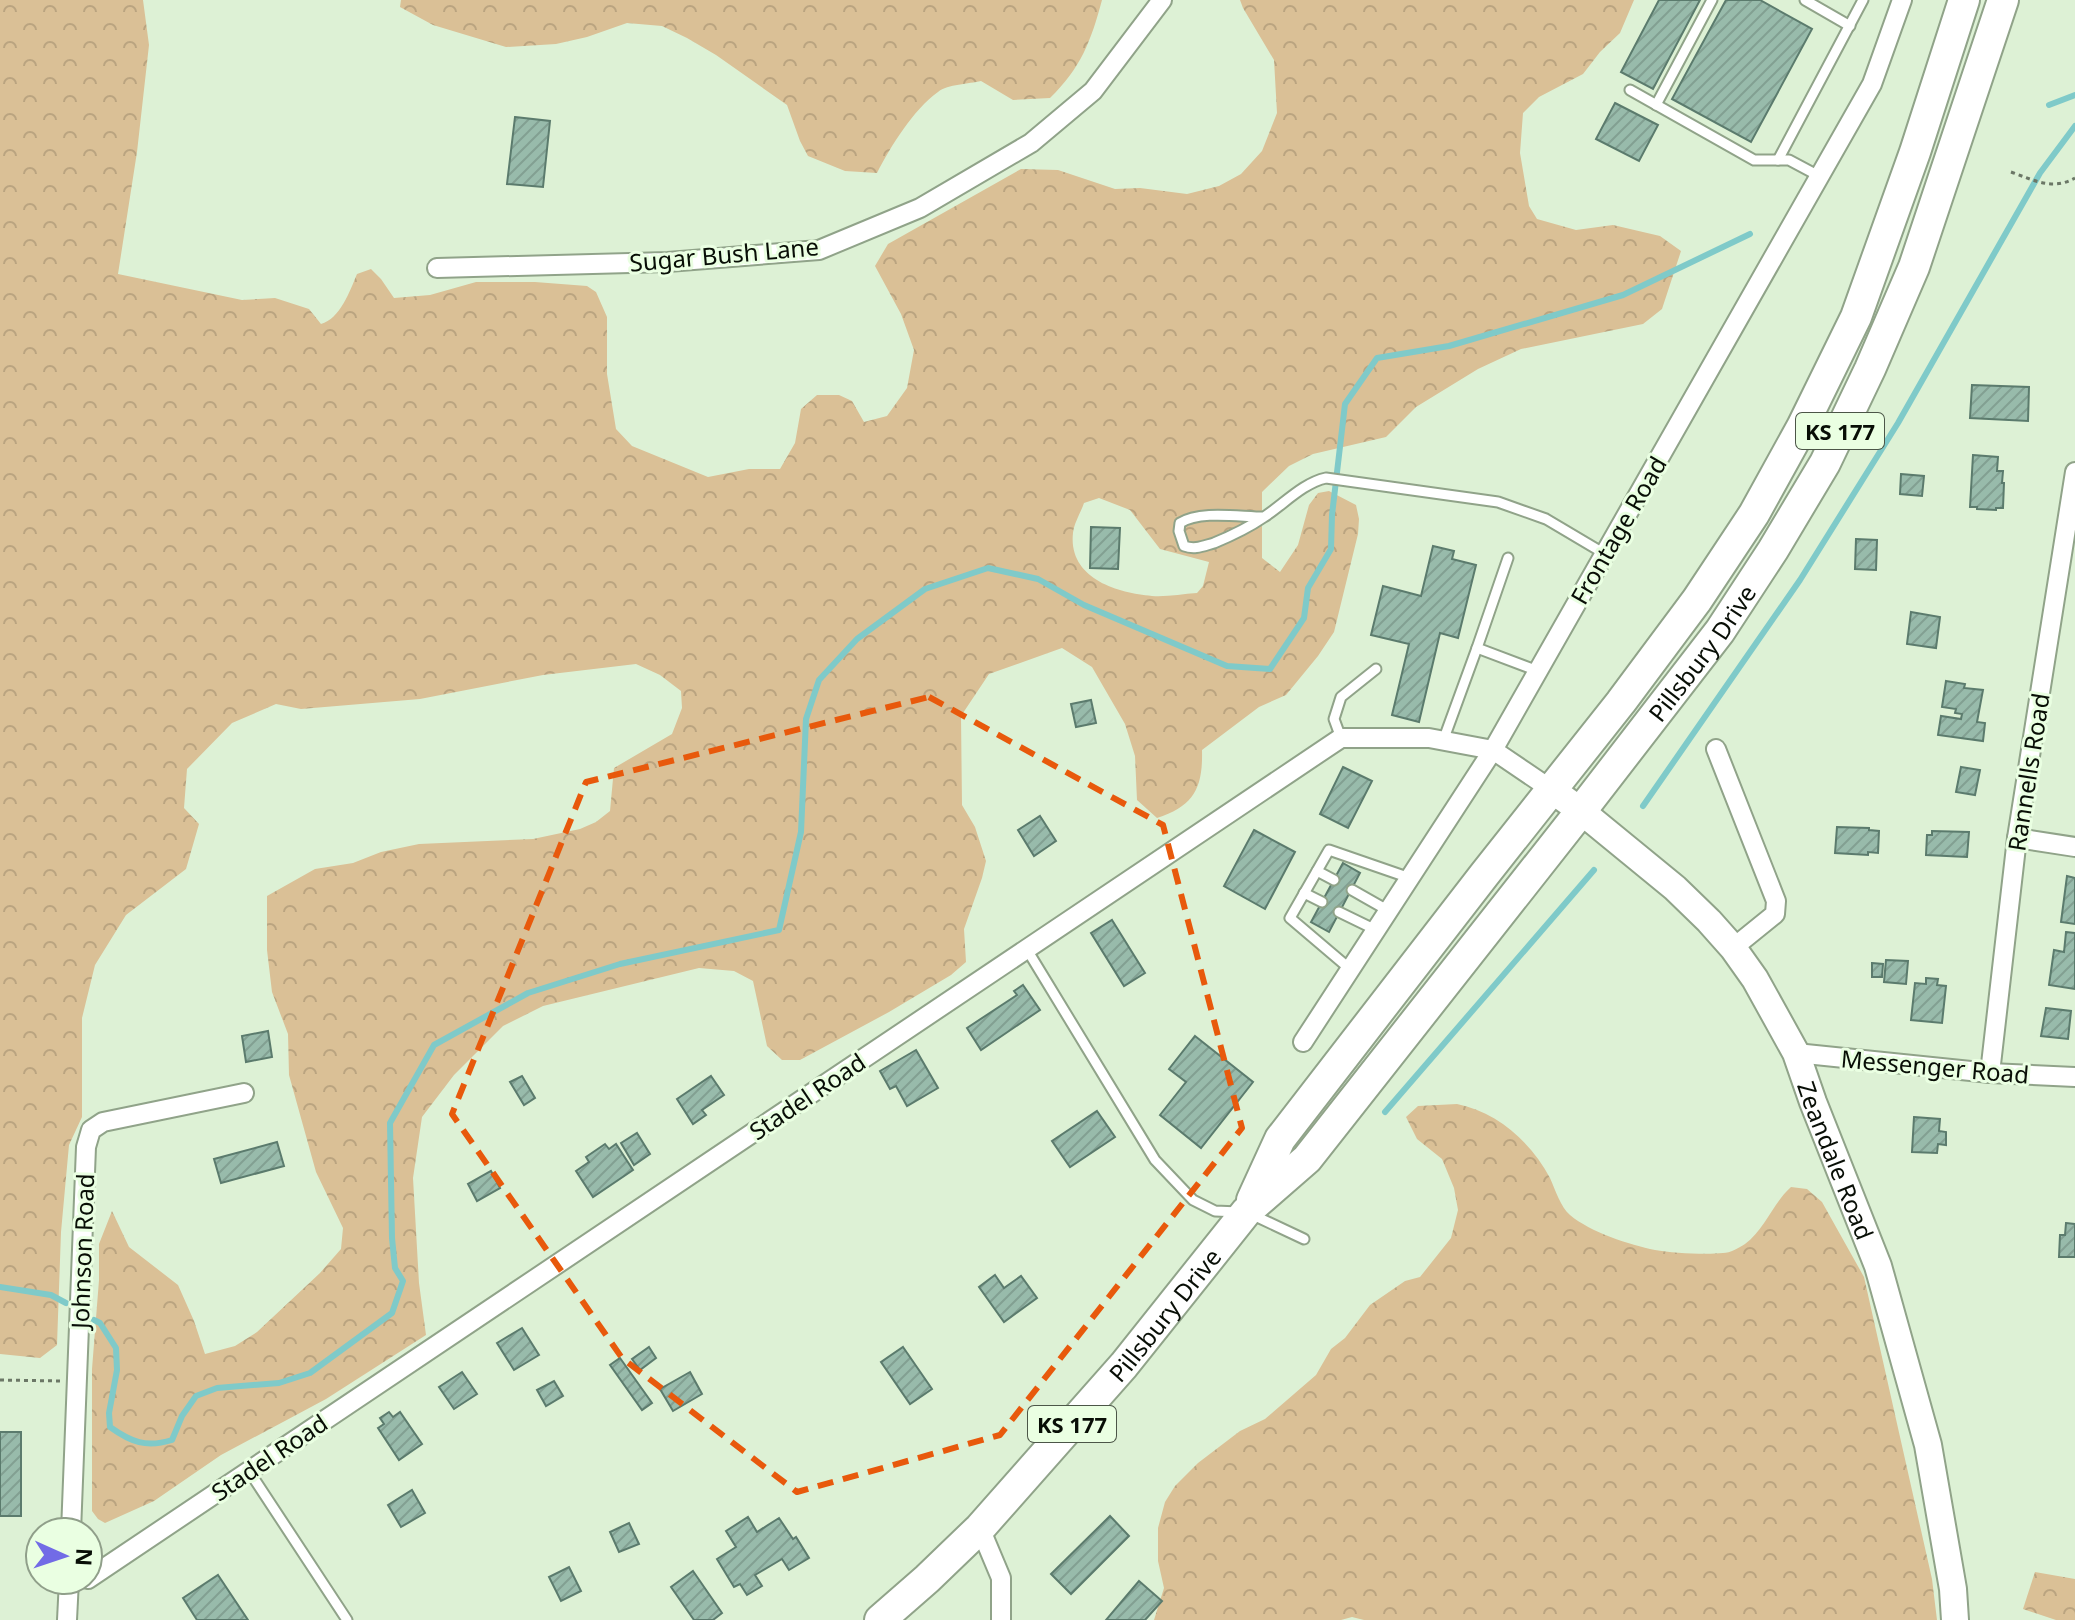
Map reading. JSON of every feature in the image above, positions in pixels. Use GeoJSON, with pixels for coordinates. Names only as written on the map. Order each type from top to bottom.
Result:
{"type":"FeatureCollection","features":[{"type":"Feature","properties":{"kind":"highway","name":"Pillsbury Drive"},"geometry":{"type":"LineString","coordinates":[[1246,1212],[1280,1139],[1697,600],[1754,514],[1802,427],[1856,317],[1915,152],[1964,0]]}},
{"type":"Feature","properties":{"kind":"highway","name":"Pillsbury Drive"},"geometry":{"type":"LineString","coordinates":[[880,1620],[980,1528],[1124,1365],[1246,1212],[1307,1159],[1720,631],[1825,463],[1870,369],[1914,267],[2003,0]]}},
{"type":"Feature","properties":{"kind":"main road","name":"Zeandale Road"},"geometry":{"type":"LineString","coordinates":[[1552,790],[1675,888],[1709,921],[1755,979],[1796,1053],[1883,1281],[1928,1445],[1953,1589],[1955,1620]]}},
{"type":"Feature","properties":{"kind":"street","name":"Sugar Bush Lane"},"geometry":{"type":"LineString","coordinates":[[437,268],[668,262],[819,250],[920,208],[1031,143],[1093,91],[1162,0]]}},
{"type":"Feature","properties":{"kind":"street","name":"Frontage Road"},"geometry":{"type":"LineString","coordinates":[[1303,1042],[1493,750],[1872,84],[1902,0]]}},
{"type":"Feature","properties":{"kind":"street","name":"Rannells Road"},"geometry":{"type":"LineString","coordinates":[[1990,1073],[2017,838],[2075,472]]}},
{"type":"Feature","properties":{"kind":"street"},"geometry":{"type":"LineString","coordinates":[[1341,738],[1429,738],[1493,750],[1552,790]]}},
{"type":"Feature","properties":{"kind":"street","name":"Stadel Road"},"geometry":{"type":"LineString","coordinates":[[104,1569],[1341,738]]}},
{"type":"Feature","properties":{"kind":"street"},"geometry":{"type":"LineString","coordinates":[[1716,749],[1776,901],[1775,914],[1733,948]]}},
{"type":"Feature","properties":{"kind":"street"},"geometry":{"type":"LineString","coordinates":[[2017,838],[2075,847]]}},
{"type":"Feature","properties":{"kind":"street","name":"Messenger Road"},"geometry":{"type":"LineString","coordinates":[[1796,1053],[1990,1073],[2075,1077]]}},
{"type":"Feature","properties":{"kind":"street","name":"Johnson Road"},"geometry":{"type":"LineString","coordinates":[[72,1516],[86,1147],[91,1130],[103,1122],[244,1093]]}},
{"type":"Feature","properties":{"kind":"street"},"geometry":{"type":"LineString","coordinates":[[980,1528],[1001,1578],[1001,1620]]}},
{"type":"Feature","properties":{"kind":"street","name":"Stadel Road"},"geometry":{"type":"LineString","coordinates":[[67,1620],[68,1596]]}},
{"type":"Feature","properties":{"kind":"lane"},"geometry":{"type":"LineString","coordinates":[[1656,105],[1712,0]]}},
{"type":"Feature","properties":{"kind":"lane"},"geometry":{"type":"LineString","coordinates":[[1805,0],[1850,26]]}},
{"type":"Feature","properties":{"kind":"lane"},"geometry":{"type":"LineString","coordinates":[[1778,160],[1863,0]]}},
{"type":"Feature","properties":{"kind":"lane"},"geometry":{"type":"LineString","coordinates":[[1630,90],[1754,160],[1789,160],[1819,176]]}},
{"type":"Feature","properties":{"kind":"lane"},"geometry":{"type":"LineString","coordinates":[[1264,517],[1201,516],[1180,523],[1179,531],[1184,546],[1192,549],[1203,547],[1234,535],[1264,517],[1314,481],[1326,478],[1498,502],[1546,519],[1605,554]]}},
{"type":"Feature","properties":{"kind":"lane"},"geometry":{"type":"LineString","coordinates":[[1443,741],[1508,558]]}},
{"type":"Feature","properties":{"kind":"lane"},"geometry":{"type":"LineString","coordinates":[[1477,648],[1538,671]]}},
{"type":"Feature","properties":{"kind":"lane"},"geometry":{"type":"LineString","coordinates":[[1341,738],[1334,719],[1341,697],[1376,669]]}},
{"type":"Feature","properties":{"kind":"lane"},"geometry":{"type":"LineString","coordinates":[[1350,969],[1290,918],[1329,850],[1410,878]]}},
{"type":"Feature","properties":{"kind":"lane"},"geometry":{"type":"LineString","coordinates":[[1317,871],[1334,880]]}},
{"type":"Feature","properties":{"kind":"lane"},"geometry":{"type":"LineString","coordinates":[[1352,890],[1389,911]]}},
{"type":"Feature","properties":{"kind":"lane"},"geometry":{"type":"LineString","coordinates":[[1304,893],[1322,902]]}},
{"type":"Feature","properties":{"kind":"lane"},"geometry":{"type":"LineString","coordinates":[[1339,912],[1376,930]]}},
{"type":"Feature","properties":{"kind":"lane"},"geometry":{"type":"LineString","coordinates":[[1026,948],[1155,1160],[1193,1200],[1215,1211],[1246,1212],[1304,1239]]}},
{"type":"Feature","properties":{"kind":"lane"},"geometry":{"type":"LineString","coordinates":[[249,1471],[347,1620]]}},
{"type":"Feature","properties":{"kind":"path"},"geometry":{"type":"LineString","coordinates":[[2011,172],[2045,183],[2064,184],[2075,178]]}},
{"type":"Feature","properties":{"kind":"path"},"geometry":{"type":"LineString","coordinates":[[0,1380],[77,1381]]}},
{"type":"Feature","properties":{"kind":"highlighted area"},"geometry":{"type":"Polygon","coordinates":[[[929,697],[1163,825],[1242,1128],[1000,1435],[797,1492],[622,1358],[452,1114],[586,782],[929,697]]]}},
{"type":"Feature","properties":{"kind":"green space"},"geometry":{"type":"Polygon","coordinates":[[[0,0],[143,0],[149,45],[137,152],[118,274],[242,300],[275,298],[309,309],[321,324],[339,310],[357,274],[371,269],[394,298],[430,295],[476,282],[587,286],[596,292],[607,317],[607,374],[616,429],[632,446],[708,477],[749,469],[780,469],[795,443],[801,409],[817,395],[839,395],[852,401],[864,422],[887,416],[907,388],[914,350],[901,314],[875,266],[888,244],[1021,169],[1058,170],[1115,189],[1140,188],[1187,194],[1219,186],[1241,174],[1262,151],[1277,113],[1274,60],[1240,0],[1634,0],[1620,33],[1583,74],[1539,97],[1523,113],[1520,153],[1529,206],[1537,219],[1576,230],[1613,225],[1660,236],[1681,251],[1662,309],[1643,324],[1521,349],[1478,369],[1416,407],[1386,437],[1313,454],[1289,466],[1262,492],[1262,558],[1280,572],[1298,545],[1309,505],[1318,493],[1329,491],[1356,505],[1358,534],[1334,632],[1286,695],[1259,707],[1202,750],[1201,775],[1188,801],[1157,818],[1137,800],[1135,756],[1125,724],[1092,667],[1062,648],[989,674],[961,716],[962,805],[975,827],[986,861],[964,929],[966,962],[951,975],[889,1012],[800,1060],[782,1060],[767,1046],[753,981],[734,971],[699,968],[543,1006],[503,1026],[454,1075],[422,1117],[413,1178],[419,1283],[426,1335],[326,1399],[221,1455],[154,1501],[105,1523],[104,1516],[96,1516],[92,1511],[92,1369],[99,1244],[112,1211],[129,1247],[178,1285],[205,1354],[235,1346],[257,1332],[341,1249],[343,1228],[316,1172],[289,1075],[288,1034],[272,992],[267,950],[267,896],[315,869],[353,863],[381,852],[419,844],[533,839],[580,829],[596,822],[610,811],[614,768],[672,734],[682,708],[681,691],[660,675],[636,664],[543,675],[420,699],[301,709],[276,704],[232,723],[187,769],[184,808],[199,824],[186,869],[126,915],[95,965],[82,1018],[82,1117],[69,1145],[61,1232],[57,1345],[40,1358],[0,1354],[0,0]],[[1099,498],[1084,503],[1073,533],[1073,549],[1086,572],[1097,580],[1110,587],[1152,596],[1197,593],[1203,586],[1209,562],[1160,549],[1130,510],[1099,498]]]}},
{"type":"Feature","properties":{"kind":"green space"},"geometry":{"type":"Polygon","coordinates":[[[401,0],[1102,0],[1084,53],[1070,76],[1050,98],[1013,100],[981,81],[942,89],[911,118],[877,173],[845,171],[808,156],[787,105],[716,55],[662,26],[627,23],[556,44],[506,47],[433,25],[400,7],[401,0]]]}},
{"type":"Feature","properties":{"kind":"green space"},"geometry":{"type":"Polygon","coordinates":[[[1457,1104],[1499,1121],[1523,1141],[1542,1165],[1570,1215],[1599,1232],[1634,1245],[1680,1253],[1729,1252],[1752,1238],[1791,1187],[1807,1189],[1822,1202],[1864,1277],[1932,1579],[1937,1620],[1364,1620],[1352,1617],[1341,1620],[1154,1620],[1164,1588],[1158,1561],[1158,1528],[1165,1502],[1175,1486],[1198,1463],[1240,1431],[1265,1419],[1316,1375],[1331,1349],[1345,1338],[1370,1305],[1405,1281],[1420,1277],[1451,1238],[1458,1210],[1454,1188],[1442,1159],[1417,1139],[1406,1117],[1418,1106],[1457,1104]]]}},
{"type":"Feature","properties":{"kind":"green space"},"geometry":{"type":"Polygon","coordinates":[[[2035,1572],[2075,1579],[2075,1620],[2056,1620],[2023,1609],[2035,1572]]]}},
{"type":"Feature","properties":{"kind":"building"},"geometry":{"type":"Polygon","coordinates":[[[1659,0],[1700,0],[1653,89],[1621,72],[1659,0]]]}},
{"type":"Feature","properties":{"kind":"building"},"geometry":{"type":"Polygon","coordinates":[[[1726,0],[1760,0],[1812,29],[1751,142],[1672,99],[1726,0]]]}},
{"type":"Feature","properties":{"kind":"building"},"geometry":{"type":"Polygon","coordinates":[[[1615,103],[1658,125],[1639,161],[1596,139],[1615,103]]]}},
{"type":"Feature","properties":{"kind":"building"},"geometry":{"type":"Polygon","coordinates":[[[515,117],[550,121],[543,187],[507,184],[515,117]]]}},
{"type":"Feature","properties":{"kind":"building"},"geometry":{"type":"Polygon","coordinates":[[[1972,385],[2029,387],[2028,421],[1970,418],[1972,385]]]}},
{"type":"Feature","properties":{"kind":"building"},"geometry":{"type":"Polygon","coordinates":[[[1973,455],[1998,457],[1997,471],[2003,471],[2003,508],[1970,507],[1973,455]]]}},
{"type":"Feature","properties":{"kind":"building"},"geometry":{"type":"Polygon","coordinates":[[[1901,474],[1924,476],[1922,496],[1900,494],[1901,474]]]}},
{"type":"Feature","properties":{"kind":"building"},"geometry":{"type":"Polygon","coordinates":[[[1091,527],[1120,528],[1118,569],[1090,568],[1091,527]]]}},
{"type":"Feature","properties":{"kind":"building"},"geometry":{"type":"Polygon","coordinates":[[[1856,539],[1877,540],[1876,570],[1855,569],[1856,539]]]}},
{"type":"Feature","properties":{"kind":"building"},"geometry":{"type":"Polygon","coordinates":[[[1433,546],[1454,551],[1452,559],[1476,565],[1458,638],[1440,633],[1419,722],[1392,715],[1409,644],[1371,635],[1383,586],[1421,596],[1433,546]]]}},
{"type":"Feature","properties":{"kind":"building"},"geometry":{"type":"Polygon","coordinates":[[[1911,612],[1940,617],[1936,648],[1907,644],[1911,612]]]}},
{"type":"Feature","properties":{"kind":"building"},"geometry":{"type":"Polygon","coordinates":[[[1946,681],[1965,684],[1964,688],[1983,690],[1977,722],[1985,723],[1983,741],[1938,735],[1941,716],[1961,719],[1962,714],[1955,713],[1956,709],[1942,707],[1946,681]]]}},
{"type":"Feature","properties":{"kind":"building"},"geometry":{"type":"Polygon","coordinates":[[[1091,700],[1096,723],[1076,727],[1071,704],[1091,700]]]}},
{"type":"Feature","properties":{"kind":"building"},"geometry":{"type":"Polygon","coordinates":[[[1343,767],[1372,781],[1348,828],[1320,814],[1343,767]]]}},
{"type":"Feature","properties":{"kind":"building"},"geometry":{"type":"Polygon","coordinates":[[[1961,767],[1980,770],[1975,795],[1956,792],[1961,767]]]}},
{"type":"Feature","properties":{"kind":"building"},"geometry":{"type":"Polygon","coordinates":[[[1040,816],[1056,841],[1034,856],[1018,830],[1040,816]]]}},
{"type":"Feature","properties":{"kind":"building"},"geometry":{"type":"Polygon","coordinates":[[[1837,827],[1879,831],[1878,853],[1835,853],[1837,827]]]}},
{"type":"Feature","properties":{"kind":"building"},"geometry":{"type":"Polygon","coordinates":[[[1254,830],[1295,852],[1265,909],[1224,886],[1254,830]]]}},
{"type":"Feature","properties":{"kind":"building"},"geometry":{"type":"Polygon","coordinates":[[[1932,831],[1969,832],[1967,857],[1926,855],[1927,835],[1932,835],[1932,831]]]}},
{"type":"Feature","properties":{"kind":"building"},"geometry":{"type":"Polygon","coordinates":[[[1343,863],[1360,873],[1329,932],[1311,922],[1343,863]]]}},
{"type":"Feature","properties":{"kind":"building"},"geometry":{"type":"Polygon","coordinates":[[[2067,876],[2075,878],[2075,924],[2061,922],[2067,876]]]}},
{"type":"Feature","properties":{"kind":"building"},"geometry":{"type":"Polygon","coordinates":[[[1112,920],[1145,973],[1124,986],[1091,933],[1112,920]]]}},
{"type":"Feature","properties":{"kind":"building"},"geometry":{"type":"Polygon","coordinates":[[[2066,932],[2075,933],[2075,989],[2049,985],[2054,950],[2064,952],[2066,932]]]}},
{"type":"Feature","properties":{"kind":"building"},"geometry":{"type":"Polygon","coordinates":[[[1886,960],[1908,961],[1906,984],[1884,982],[1886,960]]]}},
{"type":"Feature","properties":{"kind":"building"},"geometry":{"type":"Polygon","coordinates":[[[1872,963],[1883,964],[1882,977],[1872,977],[1872,963]]]}},
{"type":"Feature","properties":{"kind":"building"},"geometry":{"type":"Polygon","coordinates":[[[1926,978],[1938,979],[1937,985],[1946,986],[1942,1023],[1911,1020],[1915,983],[1926,984],[1926,978]]]}},
{"type":"Feature","properties":{"kind":"building"},"geometry":{"type":"Polygon","coordinates":[[[1023,985],[1040,1010],[981,1050],[967,1028],[1017,995],[1014,991],[1023,985]]]}},
{"type":"Feature","properties":{"kind":"building"},"geometry":{"type":"Polygon","coordinates":[[[2046,1008],[2071,1011],[2068,1039],[2041,1036],[2046,1008]]]}},
{"type":"Feature","properties":{"kind":"building"},"geometry":{"type":"Polygon","coordinates":[[[268,1031],[272,1057],[246,1062],[242,1036],[268,1031]]]}},
{"type":"Feature","properties":{"kind":"building"},"geometry":{"type":"Polygon","coordinates":[[[1195,1036],[1253,1082],[1201,1148],[1160,1115],[1186,1082],[1169,1069],[1195,1036]]]}},
{"type":"Feature","properties":{"kind":"building"},"geometry":{"type":"Polygon","coordinates":[[[916,1050],[938,1088],[907,1106],[896,1086],[890,1089],[880,1071],[916,1050]]]}},
{"type":"Feature","properties":{"kind":"building"},"geometry":{"type":"Polygon","coordinates":[[[522,1076],[535,1098],[524,1105],[510,1082],[522,1076]]]}},
{"type":"Feature","properties":{"kind":"building"},"geometry":{"type":"Polygon","coordinates":[[[711,1076],[724,1095],[702,1110],[706,1115],[693,1124],[677,1099],[711,1076]]]}},
{"type":"Feature","properties":{"kind":"building"},"geometry":{"type":"Polygon","coordinates":[[[1097,1111],[1115,1137],[1070,1167],[1052,1141],[1097,1111]]]}},
{"type":"Feature","properties":{"kind":"building"},"geometry":{"type":"Polygon","coordinates":[[[1914,1117],[1940,1119],[1939,1131],[1946,1132],[1946,1145],[1938,1144],[1937,1153],[1912,1152],[1914,1117]]]}},
{"type":"Feature","properties":{"kind":"building"},"geometry":{"type":"Polygon","coordinates":[[[637,1133],[650,1154],[634,1165],[621,1143],[637,1133]]]}},
{"type":"Feature","properties":{"kind":"building"},"geometry":{"type":"Polygon","coordinates":[[[277,1142],[284,1166],[221,1183],[214,1159],[277,1142]]]}},
{"type":"Feature","properties":{"kind":"building"},"geometry":{"type":"Polygon","coordinates":[[[605,1144],[609,1149],[616,1144],[633,1170],[593,1197],[576,1171],[589,1162],[586,1157],[605,1144]]]}},
{"type":"Feature","properties":{"kind":"building"},"geometry":{"type":"Polygon","coordinates":[[[491,1171],[500,1188],[477,1201],[468,1184],[491,1171]]]}},
{"type":"Feature","properties":{"kind":"building"},"geometry":{"type":"Polygon","coordinates":[[[2066,1223],[2075,1224],[2075,1257],[2059,1257],[2060,1235],[2065,1235],[2066,1223]]]}},
{"type":"Feature","properties":{"kind":"building"},"geometry":{"type":"Polygon","coordinates":[[[995,1275],[1004,1288],[1021,1276],[1037,1298],[1004,1322],[979,1287],[995,1275]]]}},
{"type":"Feature","properties":{"kind":"building"},"geometry":{"type":"Polygon","coordinates":[[[522,1328],[539,1355],[514,1370],[497,1343],[522,1328]]]}},
{"type":"Feature","properties":{"kind":"building"},"geometry":{"type":"Polygon","coordinates":[[[649,1347],[656,1358],[640,1370],[632,1359],[649,1347]]]}},
{"type":"Feature","properties":{"kind":"building"},"geometry":{"type":"Polygon","coordinates":[[[903,1347],[932,1389],[910,1404],[881,1362],[903,1347]]]}},
{"type":"Feature","properties":{"kind":"building"},"geometry":{"type":"Polygon","coordinates":[[[620,1358],[652,1403],[642,1410],[610,1365],[620,1358]]]}},
{"type":"Feature","properties":{"kind":"building"},"geometry":{"type":"Polygon","coordinates":[[[462,1372],[477,1394],[454,1409],[439,1387],[462,1372]]]}},
{"type":"Feature","properties":{"kind":"building"},"geometry":{"type":"Polygon","coordinates":[[[690,1372],[702,1394],[673,1411],[660,1389],[690,1372]]]}},
{"type":"Feature","properties":{"kind":"building"},"geometry":{"type":"Polygon","coordinates":[[[554,1381],[563,1396],[546,1406],[537,1390],[554,1381]]]}},
{"type":"Feature","properties":{"kind":"building"},"geometry":{"type":"Polygon","coordinates":[[[389,1412],[393,1417],[400,1412],[422,1444],[399,1460],[378,1428],[384,1424],[380,1418],[389,1412]]]}},
{"type":"Feature","properties":{"kind":"building"},"geometry":{"type":"Polygon","coordinates":[[[0,1432],[21,1432],[21,1516],[0,1516],[0,1432]]]}},
{"type":"Feature","properties":{"kind":"building"},"geometry":{"type":"Polygon","coordinates":[[[412,1490],[425,1513],[401,1527],[388,1505],[412,1490]]]}},
{"type":"Feature","properties":{"kind":"building"},"geometry":{"type":"Polygon","coordinates":[[[1110,1516],[1129,1536],[1071,1594],[1051,1574],[1110,1516]]]}},
{"type":"Feature","properties":{"kind":"building"},"geometry":{"type":"Polygon","coordinates":[[[748,1517],[757,1532],[779,1518],[809,1558],[789,1570],[782,1559],[755,1575],[762,1586],[747,1595],[740,1584],[734,1587],[717,1559],[736,1547],[726,1531],[748,1517]]]}},
{"type":"Feature","properties":{"kind":"building"},"geometry":{"type":"Polygon","coordinates":[[[629,1523],[639,1544],[619,1552],[610,1532],[629,1523]]]}},
{"type":"Feature","properties":{"kind":"building"},"geometry":{"type":"Polygon","coordinates":[[[569,1567],[581,1591],[561,1601],[549,1577],[569,1567]]]}},
{"type":"Feature","properties":{"kind":"building"},"geometry":{"type":"Polygon","coordinates":[[[693,1571],[722,1613],[713,1620],[694,1620],[671,1587],[693,1571]]]}},
{"type":"Feature","properties":{"kind":"building"},"geometry":{"type":"Polygon","coordinates":[[[218,1575],[248,1620],[197,1620],[183,1598],[218,1575]]]}},
{"type":"Feature","properties":{"kind":"building"},"geometry":{"type":"Polygon","coordinates":[[[1139,1581],[1162,1601],[1145,1620],[1106,1620],[1139,1581]]]}},
{"type":"Feature","properties":{"kind":"waterway"},"geometry":{"type":"LineString","coordinates":[[2049,105],[2075,95]]}},
{"type":"Feature","properties":{"kind":"waterway"},"geometry":{"type":"LineString","coordinates":[[1643,806],[1800,580],[1898,423],[2040,173],[2075,126]]}},
{"type":"Feature","properties":{"kind":"waterway"},"geometry":{"type":"LineString","coordinates":[[94,1320],[100,1323],[116,1348],[117,1370],[109,1413],[110,1427],[139,1442],[172,1440],[182,1416],[196,1396],[217,1388],[279,1383],[310,1373],[392,1313],[403,1281],[395,1268],[392,1238],[390,1123],[434,1045],[528,993],[620,964],[779,930],[801,832],[806,719],[819,680],[857,639],[925,589],[988,568],[1038,579],[1084,605],[1227,666],[1270,669],[1304,618],[1308,588],[1331,549],[1345,404],[1377,358],[1449,346],[1623,295],[1750,234]]}},
{"type":"Feature","properties":{"kind":"waterway"},"geometry":{"type":"LineString","coordinates":[[1385,1112],[1594,870]]}},
{"type":"Feature","properties":{"kind":"waterway"},"geometry":{"type":"LineString","coordinates":[[0,1287],[51,1295],[66,1303]]}}]}
